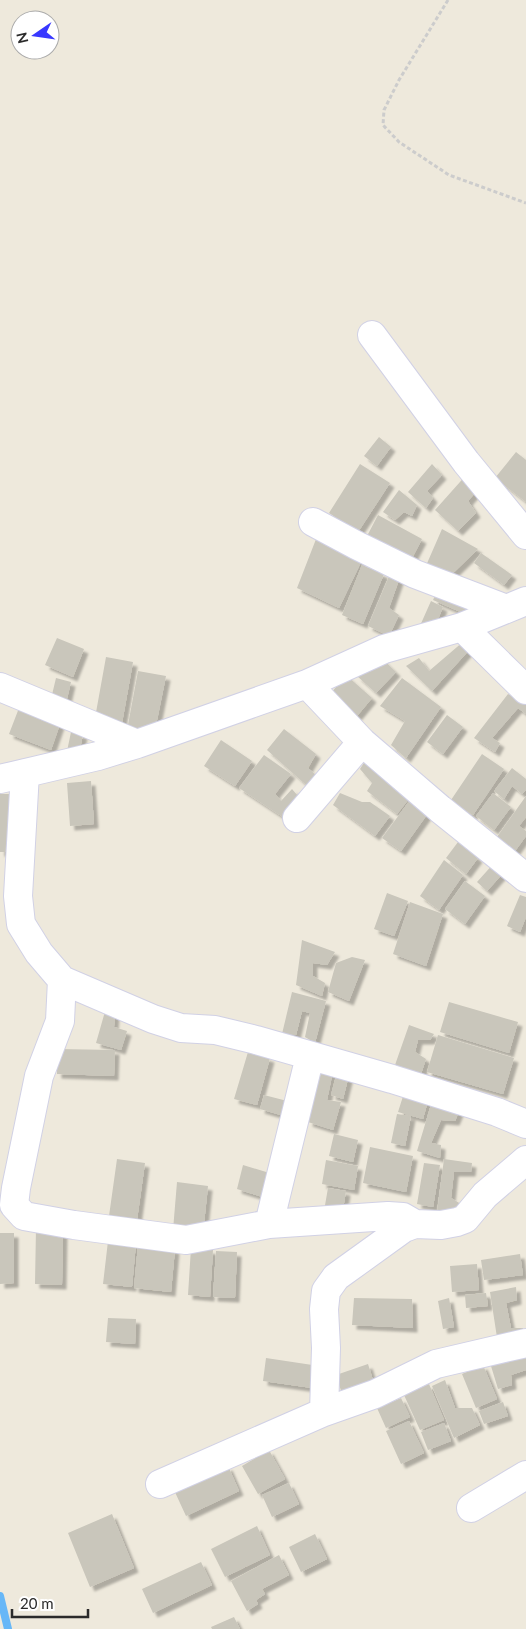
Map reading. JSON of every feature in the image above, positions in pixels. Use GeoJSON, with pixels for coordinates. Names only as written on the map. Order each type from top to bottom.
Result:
{"type":"FeatureCollection","features":[{"type":"Feature","properties":{"kind":"street"},"geometry":{"type":"LineString","coordinates":[[372,335],[466,462],[526,533]]}},
{"type":"Feature","properties":{"kind":"street"},"geometry":{"type":"LineString","coordinates":[[313,522],[416,574],[515,604]]}},
{"type":"Feature","properties":{"kind":"street"},"geometry":{"type":"LineString","coordinates":[[515,604],[462,627],[384,649],[307,684],[137,744],[98,756],[12,776],[18,896],[22,924],[39,952],[62,980],[153,1019],[181,1028],[215,1030],[310,1056],[497,1112],[526,1124]]}},
{"type":"Feature","properties":{"kind":"street"},"geometry":{"type":"LineString","coordinates":[[462,627],[526,690]]}},
{"type":"Feature","properties":{"kind":"street"},"geometry":{"type":"LineString","coordinates":[[307,684],[362,742],[440,809],[526,878]]}},
{"type":"Feature","properties":{"kind":"street"},"geometry":{"type":"LineString","coordinates":[[0,687],[137,744]]}},
{"type":"Feature","properties":{"kind":"street"},"geometry":{"type":"LineString","coordinates":[[298,818],[362,742]]}},
{"type":"Feature","properties":{"kind":"street"},"geometry":{"type":"LineString","coordinates":[[62,980],[60,1021],[39,1076],[16,1188],[7,1210],[24,1216],[74,1225],[186,1240],[269,1224],[388,1216],[402,1217],[415,1224]]}},
{"type":"Feature","properties":{"kind":"street"},"geometry":{"type":"LineString","coordinates":[[269,1224],[310,1056]]}},
{"type":"Feature","properties":{"kind":"street"},"geometry":{"type":"LineString","coordinates":[[324,1412],[326,1348],[324,1309],[326,1291],[336,1277],[404,1228],[415,1224],[441,1225],[457,1222],[465,1218],[485,1195],[526,1160]]}},
{"type":"Feature","properties":{"kind":"street"},"geometry":{"type":"LineString","coordinates":[[160,1484],[324,1412],[376,1394],[436,1364],[526,1343]]}},
{"type":"Feature","properties":{"kind":"street"},"geometry":{"type":"LineString","coordinates":[[471,1508],[526,1474]]}},
{"type":"Feature","properties":{"kind":"path"},"geometry":{"type":"LineString","coordinates":[[448,0],[399,80],[384,110],[383,125],[399,142],[449,175],[526,203]]}},
{"type":"Feature","properties":{"kind":"building"},"geometry":{"type":"Polygon","coordinates":[[[379,437],[391,447],[377,466],[364,456],[379,437]]]}},
{"type":"Feature","properties":{"kind":"building"},"geometry":{"type":"Polygon","coordinates":[[[516,452],[526,460],[526,502],[495,478],[516,452]]]}},
{"type":"Feature","properties":{"kind":"building"},"geometry":{"type":"Polygon","coordinates":[[[360,464],[390,483],[358,532],[329,513],[360,464]]]}},
{"type":"Feature","properties":{"kind":"building"},"geometry":{"type":"Polygon","coordinates":[[[432,464],[442,475],[427,491],[433,498],[426,508],[408,492],[432,464]]]}},
{"type":"Feature","properties":{"kind":"building"},"geometry":{"type":"Polygon","coordinates":[[[468,473],[480,487],[468,501],[476,513],[458,531],[435,510],[468,473]]]}},
{"type":"Feature","properties":{"kind":"building"},"geometry":{"type":"Polygon","coordinates":[[[399,490],[417,505],[412,516],[404,512],[395,520],[383,512],[399,490]]]}},
{"type":"Feature","properties":{"kind":"building"},"geometry":{"type":"Polygon","coordinates":[[[378,515],[422,539],[411,560],[367,536],[378,515]]]}},
{"type":"Feature","properties":{"kind":"building"},"geometry":{"type":"Polygon","coordinates":[[[442,529],[478,549],[450,576],[425,568],[442,529]]]}},
{"type":"Feature","properties":{"kind":"building"},"geometry":{"type":"Polygon","coordinates":[[[318,534],[362,560],[339,608],[297,588],[318,534]]]}},
{"type":"Feature","properties":{"kind":"building"},"geometry":{"type":"Polygon","coordinates":[[[481,553],[512,575],[504,585],[474,563],[481,553]]]}},
{"type":"Feature","properties":{"kind":"building"},"geometry":{"type":"Polygon","coordinates":[[[362,565],[384,574],[363,624],[342,615],[362,565]]]}},
{"type":"Feature","properties":{"kind":"building"},"geometry":{"type":"Polygon","coordinates":[[[390,574],[400,577],[389,608],[399,615],[389,636],[368,626],[390,574]]]}},
{"type":"Feature","properties":{"kind":"building"},"geometry":{"type":"Polygon","coordinates":[[[438,589],[478,605],[472,617],[433,600],[438,589]]]}},
{"type":"Feature","properties":{"kind":"building"},"geometry":{"type":"Polygon","coordinates":[[[431,601],[443,607],[432,634],[419,628],[431,601]]]}},
{"type":"Feature","properties":{"kind":"building"},"geometry":{"type":"Polygon","coordinates":[[[57,638],[84,649],[73,677],[45,665],[57,638]]]}},
{"type":"Feature","properties":{"kind":"building"},"geometry":{"type":"Polygon","coordinates":[[[464,641],[471,648],[432,691],[406,666],[419,658],[429,671],[464,641]]]}},
{"type":"Feature","properties":{"kind":"building"},"geometry":{"type":"Polygon","coordinates":[[[377,654],[396,672],[376,693],[357,676],[377,654]]]}},
{"type":"Feature","properties":{"kind":"building"},"geometry":{"type":"Polygon","coordinates":[[[106,657],[133,662],[122,723],[95,718],[106,657]]]}},
{"type":"Feature","properties":{"kind":"building"},"geometry":{"type":"Polygon","coordinates":[[[138,671],[166,676],[154,735],[127,730],[138,671]]]}},
{"type":"Feature","properties":{"kind":"building"},"geometry":{"type":"Polygon","coordinates":[[[346,675],[372,698],[357,716],[331,693],[346,675]]]}},
{"type":"Feature","properties":{"kind":"building"},"geometry":{"type":"Polygon","coordinates":[[[56,678],[71,682],[66,703],[51,699],[56,678]]]}},
{"type":"Feature","properties":{"kind":"building"},"geometry":{"type":"Polygon","coordinates":[[[402,678],[441,707],[406,758],[391,745],[405,721],[380,706],[402,678]]]}},
{"type":"Feature","properties":{"kind":"building"},"geometry":{"type":"Polygon","coordinates":[[[508,694],[526,704],[526,714],[518,708],[492,738],[500,743],[495,752],[474,738],[508,694]]]}},
{"type":"Feature","properties":{"kind":"building"},"geometry":{"type":"Polygon","coordinates":[[[19,708],[60,724],[51,750],[9,734],[19,708]]]}},
{"type":"Feature","properties":{"kind":"building"},"geometry":{"type":"Polygon","coordinates":[[[447,715],[463,727],[443,754],[427,742],[447,715]]]}},
{"type":"Feature","properties":{"kind":"building"},"geometry":{"type":"Polygon","coordinates":[[[284,729],[316,754],[308,768],[319,778],[313,791],[267,750],[284,729]]]}},
{"type":"Feature","properties":{"kind":"building"},"geometry":{"type":"Polygon","coordinates":[[[71,732],[83,734],[78,759],[66,756],[71,732]]]}},
{"type":"Feature","properties":{"kind":"building"},"geometry":{"type":"Polygon","coordinates":[[[221,740],[252,761],[235,786],[204,766],[221,740]]]}},
{"type":"Feature","properties":{"kind":"building"},"geometry":{"type":"Polygon","coordinates":[[[482,754],[504,769],[473,815],[451,800],[482,754]]]}},
{"type":"Feature","properties":{"kind":"building"},"geometry":{"type":"Polygon","coordinates":[[[264,755],[291,774],[275,794],[281,801],[292,789],[303,802],[289,821],[239,788],[264,755]]]}},
{"type":"Feature","properties":{"kind":"building"},"geometry":{"type":"Polygon","coordinates":[[[367,758],[412,795],[397,814],[367,791],[372,783],[360,769],[367,758]]]}},
{"type":"Feature","properties":{"kind":"building"},"geometry":{"type":"Polygon","coordinates":[[[512,768],[526,779],[526,790],[522,794],[512,786],[504,799],[494,791],[512,768]]]}},
{"type":"Feature","properties":{"kind":"building"},"geometry":{"type":"Polygon","coordinates":[[[91,781],[94,824],[70,826],[67,783],[91,781]]]}},
{"type":"Feature","properties":{"kind":"building"},"geometry":{"type":"Polygon","coordinates":[[[340,793],[362,802],[370,802],[390,816],[375,836],[333,805],[340,793]]]}},
{"type":"Feature","properties":{"kind":"building"},"geometry":{"type":"Polygon","coordinates":[[[493,793],[511,807],[494,830],[476,816],[493,793]]]}},
{"type":"Feature","properties":{"kind":"building"},"geometry":{"type":"Polygon","coordinates":[[[0,794],[18,794],[19,852],[0,852],[0,794]]]}},
{"type":"Feature","properties":{"kind":"building"},"geometry":{"type":"Polygon","coordinates":[[[413,796],[431,809],[401,851],[382,838],[413,796]]]}},
{"type":"Feature","properties":{"kind":"building"},"geometry":{"type":"Polygon","coordinates":[[[526,796],[526,817],[519,826],[526,831],[526,836],[515,851],[497,837],[526,796]]]}},
{"type":"Feature","properties":{"kind":"building"},"geometry":{"type":"Polygon","coordinates":[[[458,842],[478,858],[466,874],[446,858],[458,842]]]}},
{"type":"Feature","properties":{"kind":"building"},"geometry":{"type":"Polygon","coordinates":[[[444,860],[463,875],[439,910],[420,896],[444,860]]]}},
{"type":"Feature","properties":{"kind":"building"},"geometry":{"type":"Polygon","coordinates":[[[495,862],[505,871],[487,891],[477,882],[495,862]]]}},
{"type":"Feature","properties":{"kind":"building"},"geometry":{"type":"Polygon","coordinates":[[[465,881],[485,896],[465,924],[445,909],[465,881]]]}},
{"type":"Feature","properties":{"kind":"building"},"geometry":{"type":"Polygon","coordinates":[[[387,893],[408,901],[394,936],[374,929],[387,893]]]}},
{"type":"Feature","properties":{"kind":"building"},"geometry":{"type":"Polygon","coordinates":[[[520,895],[526,897],[526,917],[520,932],[507,926],[520,895]]]}},
{"type":"Feature","properties":{"kind":"building"},"geometry":{"type":"Polygon","coordinates":[[[410,902],[443,914],[426,966],[393,954],[410,902]]]}},
{"type":"Feature","properties":{"kind":"building"},"geometry":{"type":"Polygon","coordinates":[[[302,940],[335,952],[327,965],[313,963],[313,976],[325,983],[322,996],[296,985],[302,940]]]}},
{"type":"Feature","properties":{"kind":"building"},"geometry":{"type":"Polygon","coordinates":[[[352,957],[365,960],[349,1001],[328,992],[336,963],[352,957]]]}},
{"type":"Feature","properties":{"kind":"building"},"geometry":{"type":"Polygon","coordinates":[[[292,992],[326,1001],[315,1043],[305,1037],[310,1013],[302,1011],[296,1035],[282,1034],[292,992]]]}},
{"type":"Feature","properties":{"kind":"building"},"geometry":{"type":"Polygon","coordinates":[[[449,1002],[518,1022],[509,1053],[440,1032],[449,1002]]]}},
{"type":"Feature","properties":{"kind":"building"},"geometry":{"type":"Polygon","coordinates":[[[106,1008],[115,1013],[114,1027],[127,1031],[121,1050],[96,1043],[106,1008]]]}},
{"type":"Feature","properties":{"kind":"building"},"geometry":{"type":"Polygon","coordinates":[[[409,1025],[434,1034],[430,1040],[418,1040],[415,1052],[426,1059],[421,1074],[395,1065],[409,1025]]]}},
{"type":"Feature","properties":{"kind":"building"},"geometry":{"type":"Polygon","coordinates":[[[438,1035],[514,1058],[503,1094],[427,1072],[438,1035]]]}},
{"type":"Feature","properties":{"kind":"building"},"geometry":{"type":"Polygon","coordinates":[[[57,1049],[115,1050],[114,1076],[57,1074],[57,1049]]]}},
{"type":"Feature","properties":{"kind":"building"},"geometry":{"type":"Polygon","coordinates":[[[248,1052],[270,1058],[257,1105],[234,1099],[248,1052]]]}},
{"type":"Feature","properties":{"kind":"building"},"geometry":{"type":"Polygon","coordinates":[[[323,1065],[333,1071],[327,1100],[341,1102],[333,1130],[308,1122],[323,1065]]]}},
{"type":"Feature","properties":{"kind":"building"},"geometry":{"type":"Polygon","coordinates":[[[337,1072],[349,1075],[343,1099],[331,1095],[337,1072]]]}},
{"type":"Feature","properties":{"kind":"building"},"geometry":{"type":"Polygon","coordinates":[[[405,1090],[429,1097],[423,1119],[398,1112],[405,1090]]]}},
{"type":"Feature","properties":{"kind":"building"},"geometry":{"type":"Polygon","coordinates":[[[264,1095],[295,1103],[291,1118],[260,1109],[264,1095]]]}},
{"type":"Feature","properties":{"kind":"building"},"geometry":{"type":"Polygon","coordinates":[[[433,1098],[460,1109],[455,1121],[441,1120],[431,1143],[441,1145],[440,1158],[417,1151],[433,1098]]]}},
{"type":"Feature","properties":{"kind":"building"},"geometry":{"type":"Polygon","coordinates":[[[397,1114],[411,1116],[405,1146],[391,1143],[397,1114]]]}},
{"type":"Feature","properties":{"kind":"building"},"geometry":{"type":"Polygon","coordinates":[[[334,1134],[358,1140],[353,1162],[329,1156],[334,1134]]]}},
{"type":"Feature","properties":{"kind":"building"},"geometry":{"type":"Polygon","coordinates":[[[370,1147],[413,1156],[406,1192],[363,1183],[370,1147]]]}},
{"type":"Feature","properties":{"kind":"building"},"geometry":{"type":"Polygon","coordinates":[[[117,1159],[145,1163],[137,1220],[109,1216],[117,1159]]]}},
{"type":"Feature","properties":{"kind":"building"},"geometry":{"type":"Polygon","coordinates":[[[444,1159],[472,1163],[471,1172],[454,1172],[451,1198],[469,1209],[437,1212],[444,1159]]]}},
{"type":"Feature","properties":{"kind":"building"},"geometry":{"type":"Polygon","coordinates":[[[326,1160],[358,1166],[354,1190],[322,1184],[326,1160]]]}},
{"type":"Feature","properties":{"kind":"building"},"geometry":{"type":"Polygon","coordinates":[[[424,1163],[440,1165],[433,1207],[417,1204],[424,1163]]]}},
{"type":"Feature","properties":{"kind":"building"},"geometry":{"type":"Polygon","coordinates":[[[243,1165],[276,1175],[269,1199],[237,1189],[243,1165]]]}},
{"type":"Feature","properties":{"kind":"building"},"geometry":{"type":"Polygon","coordinates":[[[177,1182],[208,1186],[203,1233],[173,1230],[177,1182]]]}},
{"type":"Feature","properties":{"kind":"building"},"geometry":{"type":"Polygon","coordinates":[[[328,1188],[346,1191],[342,1215],[324,1211],[328,1188]]]}},
{"type":"Feature","properties":{"kind":"building"},"geometry":{"type":"Polygon","coordinates":[[[36,1228],[63,1229],[62,1285],[35,1284],[36,1228]]]}},
{"type":"Feature","properties":{"kind":"building"},"geometry":{"type":"Polygon","coordinates":[[[0,1233],[14,1233],[14,1283],[0,1284],[0,1233]]]}},
{"type":"Feature","properties":{"kind":"building"},"geometry":{"type":"Polygon","coordinates":[[[108,1241],[136,1243],[132,1287],[103,1284],[108,1241]]]}},
{"type":"Feature","properties":{"kind":"building"},"geometry":{"type":"Polygon","coordinates":[[[138,1245],[175,1249],[171,1292],[134,1288],[138,1245]]]}},
{"type":"Feature","properties":{"kind":"building"},"geometry":{"type":"Polygon","coordinates":[[[191,1248],[213,1250],[210,1297],[188,1295],[191,1248]]]}},
{"type":"Feature","properties":{"kind":"building"},"geometry":{"type":"Polygon","coordinates":[[[216,1251],[237,1252],[235,1298],[213,1297],[216,1251]]]}},
{"type":"Feature","properties":{"kind":"building"},"geometry":{"type":"Polygon","coordinates":[[[520,1254],[523,1275],[484,1280],[481,1260],[520,1254]]]}},
{"type":"Feature","properties":{"kind":"building"},"geometry":{"type":"Polygon","coordinates":[[[477,1264],[479,1290],[452,1292],[450,1266],[477,1264]]]}},
{"type":"Feature","properties":{"kind":"building"},"geometry":{"type":"Polygon","coordinates":[[[516,1287],[517,1300],[506,1303],[511,1328],[523,1328],[525,1340],[498,1344],[490,1292],[516,1287]]]}},
{"type":"Feature","properties":{"kind":"building"},"geometry":{"type":"Polygon","coordinates":[[[486,1293],[488,1306],[466,1308],[465,1295],[486,1293]]]}},
{"type":"Feature","properties":{"kind":"building"},"geometry":{"type":"Polygon","coordinates":[[[354,1298],[412,1299],[413,1328],[352,1325],[354,1298]]]}},
{"type":"Feature","properties":{"kind":"building"},"geometry":{"type":"Polygon","coordinates":[[[449,1298],[454,1327],[443,1329],[438,1301],[449,1298]]]}},
{"type":"Feature","properties":{"kind":"building"},"geometry":{"type":"Polygon","coordinates":[[[108,1318],[136,1319],[135,1344],[106,1342],[108,1318]]]}},
{"type":"Feature","properties":{"kind":"building"},"geometry":{"type":"Polygon","coordinates":[[[526,1356],[526,1370],[511,1375],[512,1385],[498,1389],[491,1366],[526,1356]]]}},
{"type":"Feature","properties":{"kind":"building"},"geometry":{"type":"Polygon","coordinates":[[[266,1358],[319,1366],[319,1389],[263,1381],[266,1358]]]}},
{"type":"Feature","properties":{"kind":"building"},"geometry":{"type":"Polygon","coordinates":[[[368,1364],[377,1393],[345,1403],[336,1375],[368,1364]]]}},
{"type":"Feature","properties":{"kind":"building"},"geometry":{"type":"Polygon","coordinates":[[[483,1365],[497,1399],[476,1408],[462,1374],[483,1365]]]}},
{"type":"Feature","properties":{"kind":"building"},"geometry":{"type":"Polygon","coordinates":[[[445,1380],[455,1408],[472,1408],[480,1425],[454,1438],[432,1386],[445,1380]]]}},
{"type":"Feature","properties":{"kind":"building"},"geometry":{"type":"Polygon","coordinates":[[[429,1384],[444,1420],[420,1430],[404,1395],[429,1384]]]}},
{"type":"Feature","properties":{"kind":"building"},"geometry":{"type":"Polygon","coordinates":[[[401,1398],[410,1417],[386,1428],[377,1408],[401,1398]]]}},
{"type":"Feature","properties":{"kind":"building"},"geometry":{"type":"Polygon","coordinates":[[[503,1402],[508,1416],[484,1424],[479,1411],[503,1402]]]}},
{"type":"Feature","properties":{"kind":"building"},"geometry":{"type":"Polygon","coordinates":[[[409,1421],[424,1453],[401,1464],[386,1431],[409,1421]]]}},
{"type":"Feature","properties":{"kind":"building"},"geometry":{"type":"Polygon","coordinates":[[[444,1423],[451,1441],[428,1450],[421,1432],[444,1423]]]}},
{"type":"Feature","properties":{"kind":"building"},"geometry":{"type":"Polygon","coordinates":[[[269,1450],[285,1479],[258,1494],[242,1466],[269,1450]]]}},
{"type":"Feature","properties":{"kind":"building"},"geometry":{"type":"Polygon","coordinates":[[[228,1466],[239,1491],[186,1516],[174,1490],[228,1466]]]}},
{"type":"Feature","properties":{"kind":"building"},"geometry":{"type":"Polygon","coordinates":[[[289,1483],[299,1504],[272,1517],[262,1495],[289,1483]]]}},
{"type":"Feature","properties":{"kind":"building"},"geometry":{"type":"Polygon","coordinates":[[[112,1514],[134,1568],[90,1587],[68,1533],[112,1514]]]}},
{"type":"Feature","properties":{"kind":"building"},"geometry":{"type":"Polygon","coordinates":[[[257,1526],[270,1555],[225,1577],[211,1549],[257,1526]]]}},
{"type":"Feature","properties":{"kind":"building"},"geometry":{"type":"Polygon","coordinates":[[[315,1534],[327,1559],[301,1572],[289,1547],[315,1534]]]}},
{"type":"Feature","properties":{"kind":"building"},"geometry":{"type":"Polygon","coordinates":[[[279,1555],[289,1575],[262,1589],[265,1594],[256,1600],[258,1604],[247,1611],[231,1581],[279,1555]]]}},
{"type":"Feature","properties":{"kind":"building"},"geometry":{"type":"Polygon","coordinates":[[[201,1562],[212,1585],[153,1613],[142,1589],[201,1562]]]}},
{"type":"Feature","properties":{"kind":"building"},"geometry":{"type":"Polygon","coordinates":[[[234,1617],[240,1629],[212,1629],[211,1627],[234,1617]]]}},
{"type":"Feature","properties":{"kind":"waterway"},"geometry":{"type":"LineString","coordinates":[[0,1596],[8,1629]]}}]}
